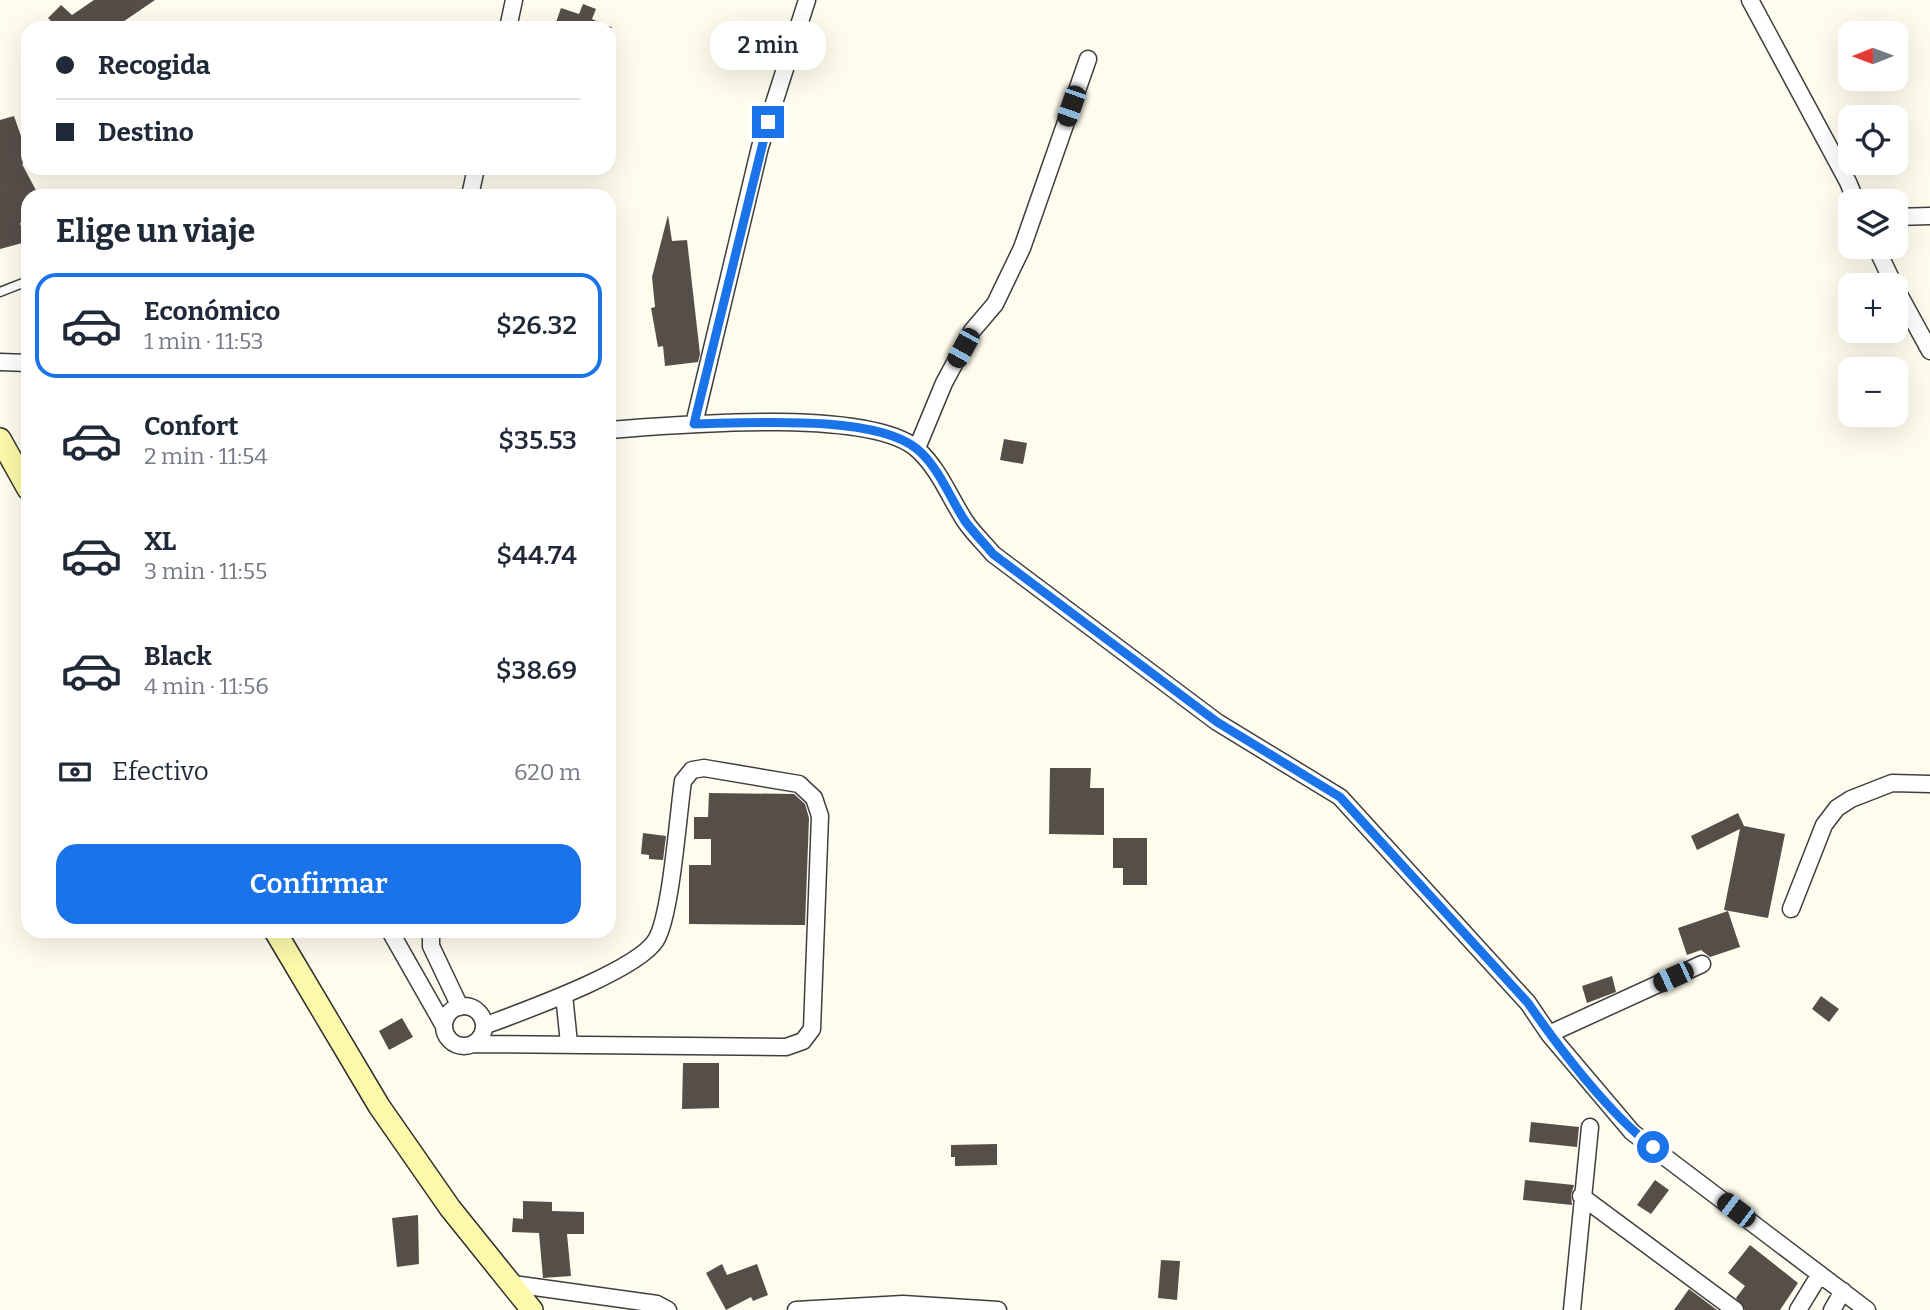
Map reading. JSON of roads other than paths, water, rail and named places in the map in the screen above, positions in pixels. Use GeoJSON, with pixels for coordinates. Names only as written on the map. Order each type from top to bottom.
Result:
{"type":"FeatureCollection","features":[{"type":"Feature","properties":{"kind":"street"},"geometry":{"type":"LineString","coordinates":[[510,21],[514,0]]}},
{"type":"Feature","properties":{"kind":"street"},"geometry":{"type":"LineString","coordinates":[[694,424],[760,147],[807,0]]}},
{"type":"Feature","properties":{"kind":"street"},"geometry":{"type":"LineString","coordinates":[[1751,0],[1851,189]]}},
{"type":"Feature","properties":{"kind":"street"},"geometry":{"type":"LineString","coordinates":[[916,448],[944,383],[972,331],[995,304],[1023,248],[1088,59]]}},
{"type":"Feature","properties":{"kind":"street"},"geometry":{"type":"LineString","coordinates":[[1908,217],[1930,216]]}},
{"type":"Feature","properties":{"kind":"street"},"geometry":{"type":"LineString","coordinates":[[1908,310],[1930,351]]}},
{"type":"Feature","properties":{"kind":"street"},"geometry":{"type":"LineString","coordinates":[[0,362],[21,363]]}},
{"type":"Feature","properties":{"kind":"street"},"geometry":{"type":"LineString","coordinates":[[616,430],[694,424],[816,424],[887,433],[916,448],[930,464],[967,524],[993,554],[1217,722],[1340,797],[1528,1003],[1549,1034],[1632,1132],[1867,1310]]}},
{"type":"Feature","properties":{"kind":"street"},"geometry":{"type":"LineString","coordinates":[[0,439],[21,476]]}},
{"type":"Feature","properties":{"kind":"street"},"geometry":{"type":"LineString","coordinates":[[394,938],[449,1039],[454,1043],[467,1046],[569,1043],[786,1047],[803,1041],[811,1029],[820,816],[814,798],[799,784],[704,768],[692,770],[683,781],[665,906],[657,938],[644,955],[564,995],[484,1026]]}},
{"type":"Feature","properties":{"kind":"street"},"geometry":{"type":"LineString","coordinates":[[1791,909],[1824,825],[1837,808],[1851,799],[1892,783],[1930,784]]}},
{"type":"Feature","properties":{"kind":"street"},"geometry":{"type":"LineString","coordinates":[[279,938],[379,1106],[450,1208],[533,1310]]}},
{"type":"Feature","properties":{"kind":"street"},"geometry":{"type":"LineString","coordinates":[[431,938],[431,946],[460,1007]]}},
{"type":"Feature","properties":{"kind":"street"},"geometry":{"type":"LineString","coordinates":[[1549,1034],[1702,964]]}},
{"type":"Feature","properties":{"kind":"street"},"geometry":{"type":"LineString","coordinates":[[564,995],[569,1043]]}},
{"type":"Feature","properties":{"kind":"street"},"geometry":{"type":"LineString","coordinates":[[444,1026],[449,1013],[460,1007],[474,1009],[484,1026],[479,1039],[473,1044]]}},
{"type":"Feature","properties":{"kind":"street"},"geometry":{"type":"LineString","coordinates":[[1572,1310],[1581,1196],[1590,1127]]}},
{"type":"Feature","properties":{"kind":"street"},"geometry":{"type":"LineString","coordinates":[[1581,1196],[1735,1310]]}},
{"type":"Feature","properties":{"kind":"street"},"geometry":{"type":"LineString","coordinates":[[1798,1310],[1820,1273]]}},
{"type":"Feature","properties":{"kind":"street"},"geometry":{"type":"LineString","coordinates":[[513,1284],[657,1304],[668,1310]]}},
{"type":"Feature","properties":{"kind":"street"},"geometry":{"type":"LineString","coordinates":[[1832,1310],[1843,1291]]}},
{"type":"Feature","properties":{"kind":"street"},"geometry":{"type":"LineString","coordinates":[[796,1310],[903,1304],[998,1310]]}},
{"type":"Feature","properties":{"kind":"lane"},"geometry":{"type":"LineString","coordinates":[[0,292],[21,284]]}}]}
